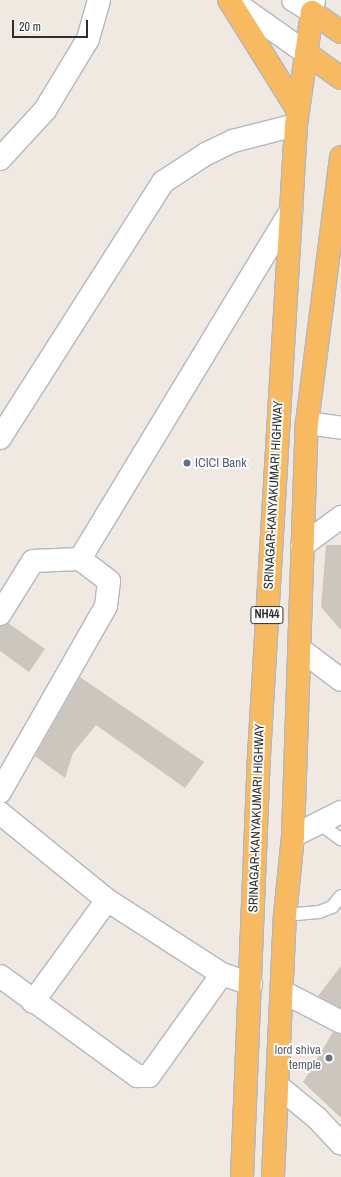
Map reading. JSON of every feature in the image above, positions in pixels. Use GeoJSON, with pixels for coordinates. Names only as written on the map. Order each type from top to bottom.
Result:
{"type":"FeatureCollection","features":[{"type":"Feature","properties":{"kind":"highway"},"geometry":{"type":"LineString","coordinates":[[230,0],[296,117]]}},
{"type":"Feature","properties":{"kind":"highway","name":"NH44"},"geometry":{"type":"LineString","coordinates":[[306,53],[313,6]]}},
{"type":"Feature","properties":{"kind":"highway"},"geometry":{"type":"LineString","coordinates":[[313,6],[341,32]]}},
{"type":"Feature","properties":{"kind":"highway"},"geometry":{"type":"LineString","coordinates":[[306,53],[341,78]]}},
{"type":"Feature","properties":{"kind":"highway","name":"SRINAGAR-KANYAKUMARI HIGHWAY"},"geometry":{"type":"LineString","coordinates":[[242,1177],[251,984],[258,774],[296,117],[306,53]]}},
{"type":"Feature","properties":{"kind":"highway","name":"NH44"},"geometry":{"type":"LineString","coordinates":[[272,1177],[283,992],[285,915],[293,836],[307,422],[341,157]]}},
{"type":"Feature","properties":{"kind":"street"},"geometry":{"type":"LineString","coordinates":[[0,158],[45,110],[88,39],[99,0]]}},
{"type":"Feature","properties":{"kind":"street"},"geometry":{"type":"LineString","coordinates":[[230,0],[306,53]]}},
{"type":"Feature","properties":{"kind":"street"},"geometry":{"type":"LineString","coordinates":[[293,0],[313,6]]}},
{"type":"Feature","properties":{"kind":"street"},"geometry":{"type":"LineString","coordinates":[[0,438],[163,182],[206,154],[233,141],[296,117]]}},
{"type":"Feature","properties":{"kind":"street"},"geometry":{"type":"LineString","coordinates":[[80,559],[291,210]]}},
{"type":"Feature","properties":{"kind":"street"},"geometry":{"type":"LineString","coordinates":[[307,422],[341,428]]}},
{"type":"Feature","properties":{"kind":"street"},"geometry":{"type":"LineString","coordinates":[[302,546],[341,517]]}},
{"type":"Feature","properties":{"kind":"street"},"geometry":{"type":"LineString","coordinates":[[0,614],[33,561],[80,559],[109,581],[106,606],[0,792]]}},
{"type":"Feature","properties":{"kind":"street"},"geometry":{"type":"LineString","coordinates":[[300,649],[341,680]]}},
{"type":"Feature","properties":{"kind":"street"},"geometry":{"type":"LineString","coordinates":[[293,836],[320,824],[341,812]]}},
{"type":"Feature","properties":{"kind":"street"},"geometry":{"type":"LineString","coordinates":[[0,813],[107,900],[222,974],[251,984]]}},
{"type":"Feature","properties":{"kind":"street"},"geometry":{"type":"LineString","coordinates":[[33,1002],[107,900]]}},
{"type":"Feature","properties":{"kind":"street"},"geometry":{"type":"LineString","coordinates":[[0,976],[33,1002],[137,1076],[149,1076],[222,974]]}},
{"type":"Feature","properties":{"kind":"street"},"geometry":{"type":"LineString","coordinates":[[283,992],[341,1022]]}},
{"type":"Feature","properties":{"kind":"street"},"geometry":{"type":"LineString","coordinates":[[278,1086],[317,1118],[341,1144]]}},
{"type":"Feature","properties":{"kind":"lane"},"geometry":{"type":"LineString","coordinates":[[320,824],[341,839]]}},
{"type":"Feature","properties":{"kind":"lane"},"geometry":{"type":"LineString","coordinates":[[285,915],[319,912],[332,907],[341,896]]}},
{"type":"Feature","properties":{"kind":"building"},"geometry":{"type":"Polygon","coordinates":[[[326,545],[341,545],[341,630],[321,607],[326,545]]]}},
{"type":"Feature","properties":{"kind":"building"},"geometry":{"type":"Polygon","coordinates":[[[8,623],[45,649],[29,672],[0,651],[0,626],[8,623]]]}},
{"type":"Feature","properties":{"kind":"building"},"geometry":{"type":"Polygon","coordinates":[[[80,677],[204,762],[185,788],[96,725],[73,753],[65,778],[35,756],[80,677]]]}},
{"type":"Feature","properties":{"kind":"building"},"geometry":{"type":"Polygon","coordinates":[[[341,966],[341,1008],[318,996],[341,966]]]}},
{"type":"Feature","properties":{"kind":"building","name":"lord shiva temple"},"geometry":{"type":"Polygon","coordinates":[[[333,1032],[341,1034],[341,1118],[303,1082],[333,1032]]]}},
{"type":"Feature","properties":{"kind":"place","name":"ICICI Bank"},"geometry":{"type":"Point","coordinates":[187,463]}},
{"type":"Feature","properties":{"kind":"place","name":"lord shiva temple"},"geometry":{"type":"Point","coordinates":[329,1058]}}]}
